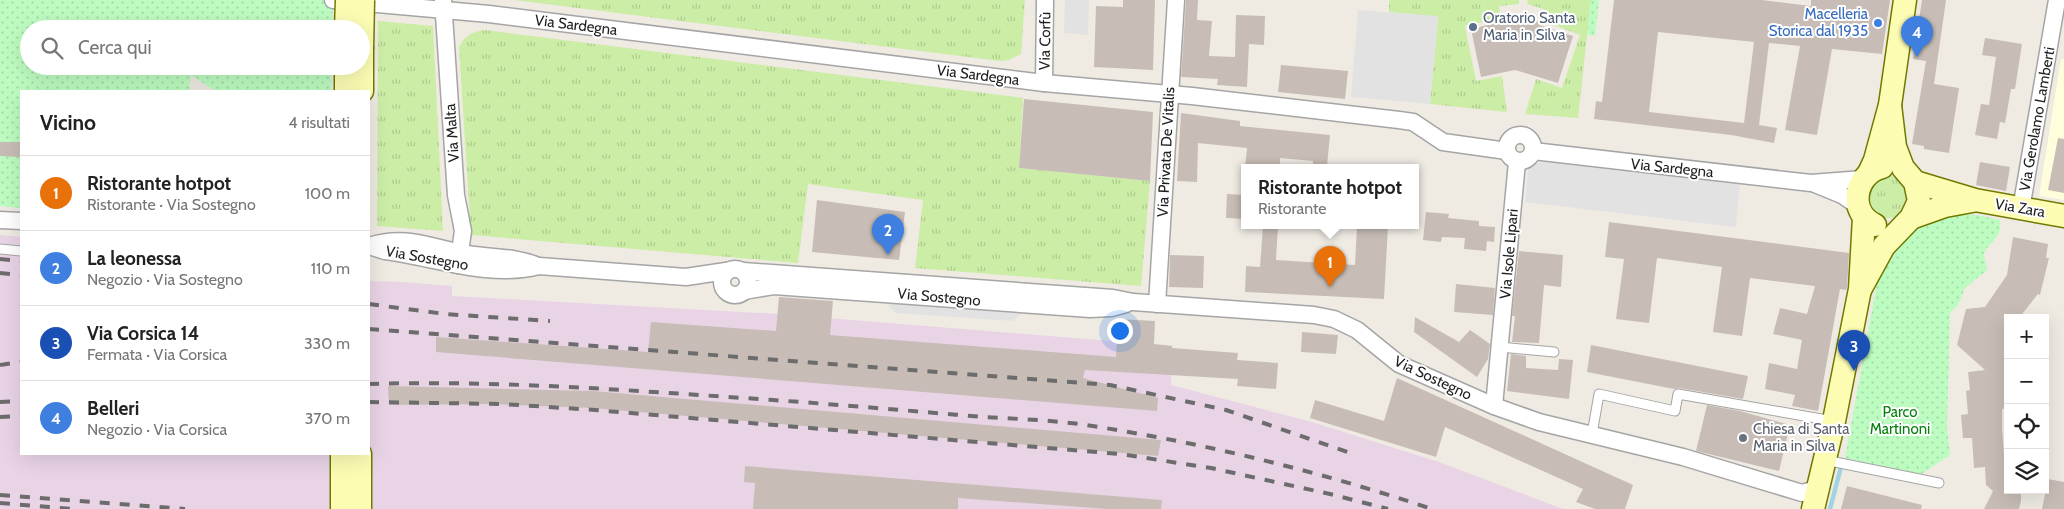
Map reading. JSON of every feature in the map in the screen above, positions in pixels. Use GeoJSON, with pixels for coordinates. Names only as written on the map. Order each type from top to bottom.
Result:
{"type":"FeatureCollection","features":[{"type":"Feature","properties":{"kind":"main road"},"geometry":{"type":"LineString","coordinates":[[346,20],[347,0]]}},
{"type":"Feature","properties":{"kind":"main road"},"geometry":{"type":"LineString","coordinates":[[363,0],[363,20]]}},
{"type":"Feature","properties":{"kind":"main road"},"geometry":{"type":"LineString","coordinates":[[1810,504],[1823,467],[1834,421],[1860,289],[1861,211],[1857,196],[1875,160],[1890,105],[1905,0]]}},
{"type":"Feature","properties":{"kind":"main road"},"geometry":{"type":"LineString","coordinates":[[346,75],[346,90]]}},
{"type":"Feature","properties":{"kind":"main road"},"geometry":{"type":"LineString","coordinates":[[362,75],[362,90]]}},
{"type":"Feature","properties":{"kind":"main road"},"geometry":{"type":"LineString","coordinates":[[1860,289],[1884,246],[1907,222],[1919,200],[1892,135],[1890,105]]}},
{"type":"Feature","properties":{"kind":"main road"},"geometry":{"type":"LineString","coordinates":[[1866,176],[1886,166],[1909,175]]}},
{"type":"Feature","properties":{"kind":"main road","name":"Via Zara"},"geometry":{"type":"LineString","coordinates":[[1909,175],[1975,200],[2064,216]]}},
{"type":"Feature","properties":{"kind":"main road","name":"Via Zara"},"geometry":{"type":"LineString","coordinates":[[1907,222],[1946,206],[1975,200]]}},
{"type":"Feature","properties":{"kind":"main road"},"geometry":{"type":"LineString","coordinates":[[1861,211],[1872,224],[1882,228],[1892,228],[1907,222]]}},
{"type":"Feature","properties":{"kind":"main road"},"geometry":{"type":"LineString","coordinates":[[342,455],[342,509]]}},
{"type":"Feature","properties":{"kind":"main road"},"geometry":{"type":"LineString","coordinates":[[360,455],[360,509]]}},
{"type":"Feature","properties":{"kind":"street","name":"Via Sardegna"},"geometry":{"type":"LineString","coordinates":[[333,0],[443,5],[1044,83],[1168,94],[1413,122],[1443,142],[1512,156]]}},
{"type":"Feature","properties":{"kind":"street","name":"Via Corfù"},"geometry":{"type":"LineString","coordinates":[[1044,83],[1046,0]]}},
{"type":"Feature","properties":{"kind":"street","name":"Via Privata De Vitalis"},"geometry":{"type":"LineString","coordinates":[[1157,304],[1168,94],[1176,0]]}},
{"type":"Feature","properties":{"kind":"street","name":"Via Gerolamo Lamberti"},"geometry":{"type":"LineString","coordinates":[[2021,208],[2057,0]]}},
{"type":"Feature","properties":{"kind":"street","name":"Via Malta"},"geometry":{"type":"LineString","coordinates":[[443,5],[456,196],[463,231],[459,259]]}},
{"type":"Feature","properties":{"kind":"street"},"geometry":{"type":"LineString","coordinates":[[1521,135],[1530,140],[1533,151],[1528,159],[1512,156],[1508,141],[1521,135]]}},
{"type":"Feature","properties":{"kind":"street","name":"Via Sardegna"},"geometry":{"type":"LineString","coordinates":[[1533,151],[1811,183],[1842,194],[1861,211]]}},
{"type":"Feature","properties":{"kind":"street","name":"Via Isole Lipari"},"geometry":{"type":"LineString","coordinates":[[1494,406],[1500,347],[1512,156]]}},
{"type":"Feature","properties":{"kind":"street","name":"Via Sardegna"},"geometry":{"type":"LineString","coordinates":[[1811,183],[1866,176]]}},
{"type":"Feature","properties":{"kind":"street"},"geometry":{"type":"LineString","coordinates":[[0,220],[20,222]]}},
{"type":"Feature","properties":{"kind":"street","name":"Via Sostegno"},"geometry":{"type":"LineString","coordinates":[[370,246],[388,240],[406,241],[459,259],[522,259],[538,266],[686,277],[724,279],[735,268],[743,271],[1113,298],[1133,302],[1314,315],[1334,319],[1357,330],[1399,364],[1494,406],[1539,422],[1683,457],[1810,504]]}},
{"type":"Feature","properties":{"kind":"street"},"geometry":{"type":"LineString","coordinates":[[743,271],[748,283],[744,291]]}},
{"type":"Feature","properties":{"kind":"street","name":"Via Sostegno"},"geometry":{"type":"LineString","coordinates":[[724,279],[732,294],[774,286],[1090,309],[1111,308],[1133,302]]}},
{"type":"Feature","properties":{"kind":"lane"},"geometry":{"type":"LineString","coordinates":[[0,249],[20,251]]}},
{"type":"Feature","properties":{"kind":"lane"},"geometry":{"type":"LineString","coordinates":[[1500,347],[1554,352]]}},
{"type":"Feature","properties":{"kind":"lane"},"geometry":{"type":"LineString","coordinates":[[1592,434],[1599,394],[1675,411],[1678,394],[1834,421]]}},
{"type":"Feature","properties":{"kind":"lane"},"geometry":{"type":"LineString","coordinates":[[1823,467],[1940,483]]}},
{"type":"Feature","properties":{"kind":"shaded area"},"geometry":{"type":"Polygon","coordinates":[[[1065,0],[1089,0],[1088,35],[1064,33],[1065,0]]]}},
{"type":"Feature","properties":{"kind":"shaded area"},"geometry":{"type":"Polygon","coordinates":[[[1358,10],[1438,16],[1430,104],[1351,97],[1358,10]]]}},
{"type":"Feature","properties":{"kind":"shaded area"},"geometry":{"type":"Polygon","coordinates":[[[2061,59],[2064,59],[2064,200],[2039,196],[2061,59]]]}},
{"type":"Feature","properties":{"kind":"shaded area"},"geometry":{"type":"Polygon","coordinates":[[[1543,162],[1740,184],[1736,227],[1525,202],[1528,169],[1536,163],[1543,162]]]}},
{"type":"Feature","properties":{"kind":"shaded area"},"geometry":{"type":"Polygon","coordinates":[[[0,235],[20,237],[20,455],[370,455],[370,281],[402,282],[452,286],[452,296],[778,314],[1172,346],[1171,385],[1312,422],[1436,461],[1563,509],[0,509],[0,235]]]}},
{"type":"Feature","properties":{"kind":"shaded area"},"geometry":{"type":"Polygon","coordinates":[[[888,297],[1023,307],[1021,313],[1013,321],[895,313],[888,304],[888,297]]]}},
{"type":"Feature","properties":{"kind":"green space"},"geometry":{"type":"Polygon","coordinates":[[[0,0],[333,0],[332,20],[20,20],[20,75],[191,75],[189,90],[20,90],[20,208],[0,206],[0,0]]]}},
{"type":"Feature","properties":{"kind":"green space"},"geometry":{"type":"Polygon","coordinates":[[[514,0],[1025,0],[1021,54],[1009,60],[1000,61],[514,0]]]}},
{"type":"Feature","properties":{"kind":"green space"},"geometry":{"type":"Polygon","coordinates":[[[1389,0],[1519,0],[1519,4],[1499,6],[1501,18],[1465,26],[1476,81],[1502,76],[1507,112],[1430,104],[1438,17],[1389,12],[1389,0]]]}},
{"type":"Feature","properties":{"kind":"green space"},"geometry":{"type":"Polygon","coordinates":[[[1528,0],[1591,0],[1578,118],[1525,114],[1536,79],[1562,88],[1580,35],[1541,20],[1544,9],[1527,4],[1528,0]]]}},
{"type":"Feature","properties":{"kind":"green space"},"geometry":{"type":"Polygon","coordinates":[[[1591,0],[1599,0],[1595,36],[1587,35],[1591,0]]]}},
{"type":"Feature","properties":{"kind":"green space"},"geometry":{"type":"Polygon","coordinates":[[[378,21],[433,26],[443,231],[377,226],[378,21]]]}},
{"type":"Feature","properties":{"kind":"green space"},"geometry":{"type":"Polygon","coordinates":[[[485,30],[1023,98],[1019,168],[1150,181],[1141,286],[915,268],[923,200],[808,184],[798,263],[471,235],[459,47],[469,35],[485,30]]]}},
{"type":"Feature","properties":{"kind":"green space"},"geometry":{"type":"Polygon","coordinates":[[[191,75],[332,75],[331,90],[214,90],[191,75]]]}},
{"type":"Feature","properties":{"kind":"green space"},"geometry":{"type":"Polygon","coordinates":[[[1885,175],[1897,178],[1905,185],[1908,194],[1908,204],[1903,212],[1896,217],[1884,218],[1870,212],[1868,186],[1885,175]]]}},
{"type":"Feature","properties":{"kind":"green space","name":"Parco Martinoni"},"geometry":{"type":"Polygon","coordinates":[[[1957,214],[1977,215],[2000,220],[2000,226],[1998,235],[1984,254],[1987,270],[1965,288],[1958,305],[1950,313],[1947,426],[1950,455],[1920,475],[1845,458],[1878,277],[1893,253],[1909,235],[1930,223],[1957,214]]]}},
{"type":"Feature","properties":{"kind":"building"},"geometry":{"type":"Polygon","coordinates":[[[1123,0],[1155,0],[1153,70],[1094,67],[1096,6],[1123,7],[1123,0]]]}},
{"type":"Feature","properties":{"kind":"building"},"geometry":{"type":"Polygon","coordinates":[[[1186,0],[1198,0],[1197,20],[1212,21],[1209,56],[1235,57],[1236,15],[1265,16],[1264,45],[1249,44],[1247,87],[1217,85],[1218,79],[1181,77],[1186,0]]]}},
{"type":"Feature","properties":{"kind":"building"},"geometry":{"type":"Polygon","coordinates":[[[1614,0],[1762,0],[1811,6],[1811,0],[1890,0],[1882,54],[1832,49],[1817,135],[1785,130],[1800,46],[1769,43],[1759,125],[1777,128],[1774,143],[1731,135],[1594,119],[1596,101],[1602,102],[1614,0]],[[1658,32],[1649,112],[1744,123],[1754,42],[1658,32]]]}},
{"type":"Feature","properties":{"kind":"building"},"geometry":{"type":"Polygon","coordinates":[[[1922,0],[1946,0],[1934,84],[1959,88],[1949,153],[1924,149],[1924,146],[1912,144],[1926,61],[1913,59],[1922,0]]]}},
{"type":"Feature","properties":{"kind":"building"},"geometry":{"type":"Polygon","coordinates":[[[1526,16],[1538,21],[1539,25],[1573,36],[1558,83],[1515,70],[1481,77],[1471,29],[1526,16]]]}},
{"type":"Feature","properties":{"kind":"building"},"geometry":{"type":"Polygon","coordinates":[[[1985,38],[2022,44],[2015,89],[2011,89],[2005,123],[2000,122],[1997,139],[1975,135],[1981,104],[1989,105],[1996,57],[1982,55],[1985,38]]]}},
{"type":"Feature","properties":{"kind":"building"},"geometry":{"type":"Polygon","coordinates":[[[1281,65],[1348,71],[1345,99],[1278,92],[1281,65]]]}},
{"type":"Feature","properties":{"kind":"building"},"geometry":{"type":"Polygon","coordinates":[[[1024,99],[1153,112],[1150,181],[1019,168],[1024,99]]]}},
{"type":"Feature","properties":{"kind":"building"},"geometry":{"type":"Polygon","coordinates":[[[1181,113],[1240,121],[1240,126],[1330,135],[1327,164],[1313,164],[1313,161],[1280,158],[1280,164],[1245,164],[1247,148],[1198,143],[1197,182],[1177,181],[1181,113]]]}},
{"type":"Feature","properties":{"kind":"building"},"geometry":{"type":"Polygon","coordinates":[[[2058,138],[2064,139],[2064,193],[2048,190],[2058,138]]]}},
{"type":"Feature","properties":{"kind":"building"},"geometry":{"type":"Polygon","coordinates":[[[0,142],[20,142],[20,157],[0,156],[0,142]]]}},
{"type":"Feature","properties":{"kind":"building"},"geometry":{"type":"Polygon","coordinates":[[[1980,162],[2010,167],[2006,191],[1976,185],[1980,162]]]}},
{"type":"Feature","properties":{"kind":"building"},"geometry":{"type":"Polygon","coordinates":[[[1227,194],[1241,195],[1241,219],[1226,218],[1227,194]]]}},
{"type":"Feature","properties":{"kind":"building"},"geometry":{"type":"Polygon","coordinates":[[[817,200],[905,212],[899,260],[812,252],[817,200]]]}},
{"type":"Feature","properties":{"kind":"building"},"geometry":{"type":"Polygon","coordinates":[[[1426,212],[1449,214],[1448,218],[1479,221],[1479,226],[1495,227],[1494,242],[1487,241],[1486,251],[1464,249],[1465,238],[1442,237],[1441,242],[1423,240],[1426,212]]]}},
{"type":"Feature","properties":{"kind":"building"},"geometry":{"type":"Polygon","coordinates":[[[1609,222],[1849,253],[1847,287],[1846,290],[1840,289],[1818,411],[1792,406],[1795,395],[1765,389],[1769,363],[1797,369],[1802,340],[1773,334],[1780,308],[1807,314],[1815,286],[1750,278],[1742,336],[1713,332],[1722,267],[1657,258],[1649,323],[1616,319],[1624,259],[1605,257],[1609,222]]]}},
{"type":"Feature","properties":{"kind":"building"},"geometry":{"type":"Polygon","coordinates":[[[1263,229],[1278,229],[1276,260],[1355,265],[1357,229],[1388,229],[1384,299],[1245,292],[1246,266],[1260,267],[1263,229]]]}},
{"type":"Feature","properties":{"kind":"building"},"geometry":{"type":"Polygon","coordinates":[[[2013,237],[2048,244],[2046,258],[2049,258],[2040,295],[2038,294],[2022,314],[2004,314],[2004,408],[2002,409],[2002,429],[2004,494],[2021,494],[2021,501],[2019,509],[1984,509],[1993,491],[1986,485],[1985,467],[1974,468],[1972,438],[1963,438],[1961,415],[1968,414],[1966,391],[1970,390],[1968,372],[1985,370],[1957,345],[1966,309],[1985,307],[2007,275],[2013,237]]]}},
{"type":"Feature","properties":{"kind":"building"},"geometry":{"type":"Polygon","coordinates":[[[1519,251],[1563,255],[1561,287],[1544,285],[1539,343],[1512,342],[1515,316],[1512,316],[1519,251]]]}},
{"type":"Feature","properties":{"kind":"building"},"geometry":{"type":"Polygon","coordinates":[[[1170,255],[1204,256],[1203,288],[1169,287],[1170,255]]]}},
{"type":"Feature","properties":{"kind":"building"},"geometry":{"type":"Polygon","coordinates":[[[1456,284],[1495,288],[1493,315],[1454,312],[1456,284]]]}},
{"type":"Feature","properties":{"kind":"building"},"geometry":{"type":"Polygon","coordinates":[[[779,297],[833,301],[830,335],[1116,357],[1118,319],[1155,321],[1154,344],[1172,346],[1172,348],[1238,353],[1237,360],[1278,363],[1276,389],[1237,386],[1238,379],[1085,370],[1083,378],[1158,398],[1157,411],[436,352],[436,337],[648,352],[651,322],[776,331],[779,297]]]}},
{"type":"Feature","properties":{"kind":"building"},"geometry":{"type":"Polygon","coordinates":[[[1415,317],[1459,342],[1470,330],[1490,344],[1488,359],[1477,377],[1414,332],[1415,317]]]}},
{"type":"Feature","properties":{"kind":"building"},"geometry":{"type":"Polygon","coordinates":[[[1302,332],[1338,335],[1336,354],[1301,352],[1302,332]]]}},
{"type":"Feature","properties":{"kind":"building"},"geometry":{"type":"Polygon","coordinates":[[[1591,345],[1748,376],[1743,399],[1679,388],[1674,389],[1587,372],[1591,345]]]}},
{"type":"Feature","properties":{"kind":"building"},"geometry":{"type":"Polygon","coordinates":[[[1511,354],[1526,356],[1526,368],[1558,370],[1559,359],[1573,360],[1569,399],[1507,391],[1511,354]]]}},
{"type":"Feature","properties":{"kind":"building"},"geometry":{"type":"Polygon","coordinates":[[[1397,378],[1633,485],[1625,509],[1595,509],[1576,502],[1583,489],[1445,427],[1436,457],[1310,418],[1315,400],[1384,421],[1397,378]]]}},
{"type":"Feature","properties":{"kind":"building"},"geometry":{"type":"Polygon","coordinates":[[[388,386],[593,391],[1161,440],[1158,456],[592,408],[488,404],[389,405],[388,386]]]}},
{"type":"Feature","properties":{"kind":"building","name":"Chiesa di Santa Maria in Silva"},"geometry":{"type":"Polygon","coordinates":[[[1707,405],[1740,411],[1790,425],[1779,471],[1696,451],[1707,405]]]}},
{"type":"Feature","properties":{"kind":"building"},"geometry":{"type":"Polygon","coordinates":[[[745,466],[1162,500],[1161,509],[1108,509],[958,498],[958,509],[753,509],[755,483],[744,482],[745,466]]]}},
{"type":"Feature","properties":{"kind":"building"},"geometry":{"type":"Polygon","coordinates":[[[2049,479],[2064,482],[2064,509],[2042,509],[2045,494],[2049,494],[2049,479]]]}},
{"type":"Feature","properties":{"kind":"building"},"geometry":{"type":"Polygon","coordinates":[[[1847,486],[1922,505],[1921,509],[1841,509],[1847,486]]]}},
{"type":"Feature","properties":{"kind":"waterway"},"geometry":{"type":"LineString","coordinates":[[1830,509],[1841,467]]}},
{"type":"Feature","properties":{"kind":"railway"},"geometry":{"type":"LineString","coordinates":[[0,259],[20,261]]}},
{"type":"Feature","properties":{"kind":"railway"},"geometry":{"type":"LineString","coordinates":[[0,273],[20,275]]}},
{"type":"Feature","properties":{"kind":"railway"},"geometry":{"type":"LineString","coordinates":[[370,304],[445,314],[550,321]]}},
{"type":"Feature","properties":{"kind":"railway"},"geometry":{"type":"LineString","coordinates":[[370,329],[1110,385],[1226,410],[1353,454]]}},
{"type":"Feature","properties":{"kind":"railway"},"geometry":{"type":"LineString","coordinates":[[0,365],[20,362]]}},
{"type":"Feature","properties":{"kind":"railway"},"geometry":{"type":"LineString","coordinates":[[370,384],[521,385],[621,390],[1073,423],[1174,440],[1260,459],[1346,482],[1432,509]]}},
{"type":"Feature","properties":{"kind":"railway"},"geometry":{"type":"LineString","coordinates":[[0,402],[20,401]]}},
{"type":"Feature","properties":{"kind":"railway"},"geometry":{"type":"LineString","coordinates":[[370,402],[503,404],[595,410],[1120,454],[1211,468],[1330,494],[1388,509]]}},
{"type":"Feature","properties":{"kind":"railway"},"geometry":{"type":"LineString","coordinates":[[0,417],[20,416]]}},
{"type":"Feature","properties":{"kind":"railway"},"geometry":{"type":"LineString","coordinates":[[0,495],[185,509]]}},
{"type":"Feature","properties":{"kind":"railway"},"geometry":{"type":"LineString","coordinates":[[0,503],[73,509]]}},
{"type":"Feature","properties":{"kind":"place","name":"Macelleria Storica dal 1935"},"geometry":{"type":"Point","coordinates":[1878,23]}},
{"type":"Feature","properties":{"kind":"place","name":"Oratorio Santa Maria in Silva"},"geometry":{"type":"Point","coordinates":[1473,27]}},
{"type":"Feature","properties":{"kind":"place","name":"Belleri"},"geometry":{"type":"Point","coordinates":[1917,57]}},
{"type":"Feature","properties":{"kind":"place","name":"La leonessa"},"geometry":{"type":"Point","coordinates":[888,255]}},
{"type":"Feature","properties":{"kind":"place","name":"Ristorante hotpot"},"geometry":{"type":"Point","coordinates":[1330,287]}},
{"type":"Feature","properties":{"kind":"place","name":"Via Corsica 14"},"geometry":{"type":"Point","coordinates":[1854,371]}},
{"type":"Feature","properties":{"kind":"place","name":"Chiesa di Santa Maria in Silva"},"geometry":{"type":"Point","coordinates":[1743,438]}}]}
